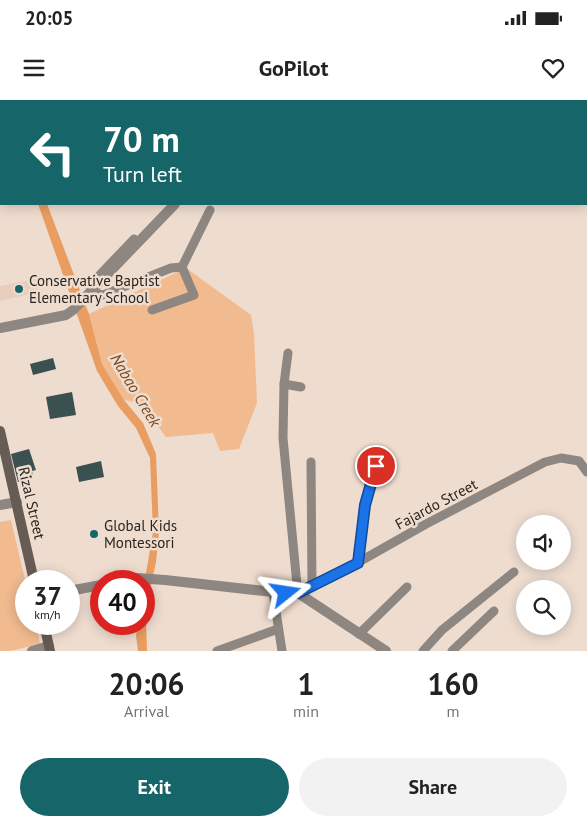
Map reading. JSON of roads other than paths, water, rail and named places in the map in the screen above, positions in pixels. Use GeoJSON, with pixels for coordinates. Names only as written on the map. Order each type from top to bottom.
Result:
{"type":"FeatureCollection","features":[{"type":"Feature","properties":{"kind":"main road","name":"Rizal Street"},"geometry":{"type":"LineString","coordinates":[[0,431],[31,570]]}},
{"type":"Feature","properties":{"kind":"main road"},"geometry":{"type":"LineString","coordinates":[[46,635],[49,648]]}},
{"type":"Feature","properties":{"kind":"street"},"geometry":{"type":"LineString","coordinates":[[0,328],[66,315],[88,295],[174,205]]}},
{"type":"Feature","properties":{"kind":"street"},"geometry":{"type":"LineString","coordinates":[[152,310],[194,295],[182,267],[210,210]]}},
{"type":"Feature","properties":{"kind":"street"},"geometry":{"type":"LineString","coordinates":[[88,295],[91,284],[139,234]]}},
{"type":"Feature","properties":{"kind":"street"},"geometry":{"type":"LineString","coordinates":[[88,295],[103,295],[172,268],[182,267]]}},
{"type":"Feature","properties":{"kind":"street"},"geometry":{"type":"LineString","coordinates":[[288,353],[284,384],[283,438],[297,584],[300,592],[386,651]]}},
{"type":"Feature","properties":{"kind":"street"},"geometry":{"type":"LineString","coordinates":[[284,384],[301,387]]}},
{"type":"Feature","properties":{"kind":"street","name":"Fajardo Street"},"geometry":{"type":"LineString","coordinates":[[300,592],[358,563],[426,524],[545,462],[561,458],[579,461],[587,472]]}},
{"type":"Feature","properties":{"kind":"street"},"geometry":{"type":"LineString","coordinates":[[311,462],[312,585]]}},
{"type":"Feature","properties":{"kind":"street"},"geometry":{"type":"LineString","coordinates":[[358,563],[365,505],[376,466]]}},
{"type":"Feature","properties":{"kind":"street"},"geometry":{"type":"LineString","coordinates":[[0,505],[16,502]]}},
{"type":"Feature","properties":{"kind":"street"},"geometry":{"type":"LineString","coordinates":[[423,651],[442,630],[514,572]]}},
{"type":"Feature","properties":{"kind":"street"},"geometry":{"type":"LineString","coordinates":[[155,579],[273,592],[300,592]]}},
{"type":"Feature","properties":{"kind":"street"},"geometry":{"type":"LineString","coordinates":[[359,634],[407,587]]}},
{"type":"Feature","properties":{"kind":"street"},"geometry":{"type":"LineString","coordinates":[[273,592],[282,651]]}},
{"type":"Feature","properties":{"kind":"street"},"geometry":{"type":"LineString","coordinates":[[452,651],[494,611]]}},
{"type":"Feature","properties":{"kind":"street"},"geometry":{"type":"LineString","coordinates":[[217,651],[278,629]]}},
{"type":"Feature","properties":{"kind":"street"},"geometry":{"type":"LineString","coordinates":[[32,651],[49,648]]}},
{"type":"Feature","properties":{"kind":"place","name":"Conservative Baptist Elementary School"},"geometry":{"type":"Point","coordinates":[19,289]}},
{"type":"Feature","properties":{"kind":"place","name":"Global Kids Montessori"},"geometry":{"type":"Point","coordinates":[94,534]}},
{"type":"Feature","properties":{"kind":"water label","name":"Nabao Creek"},"geometry":{"type":"Point","coordinates":[136,390]}}]}
